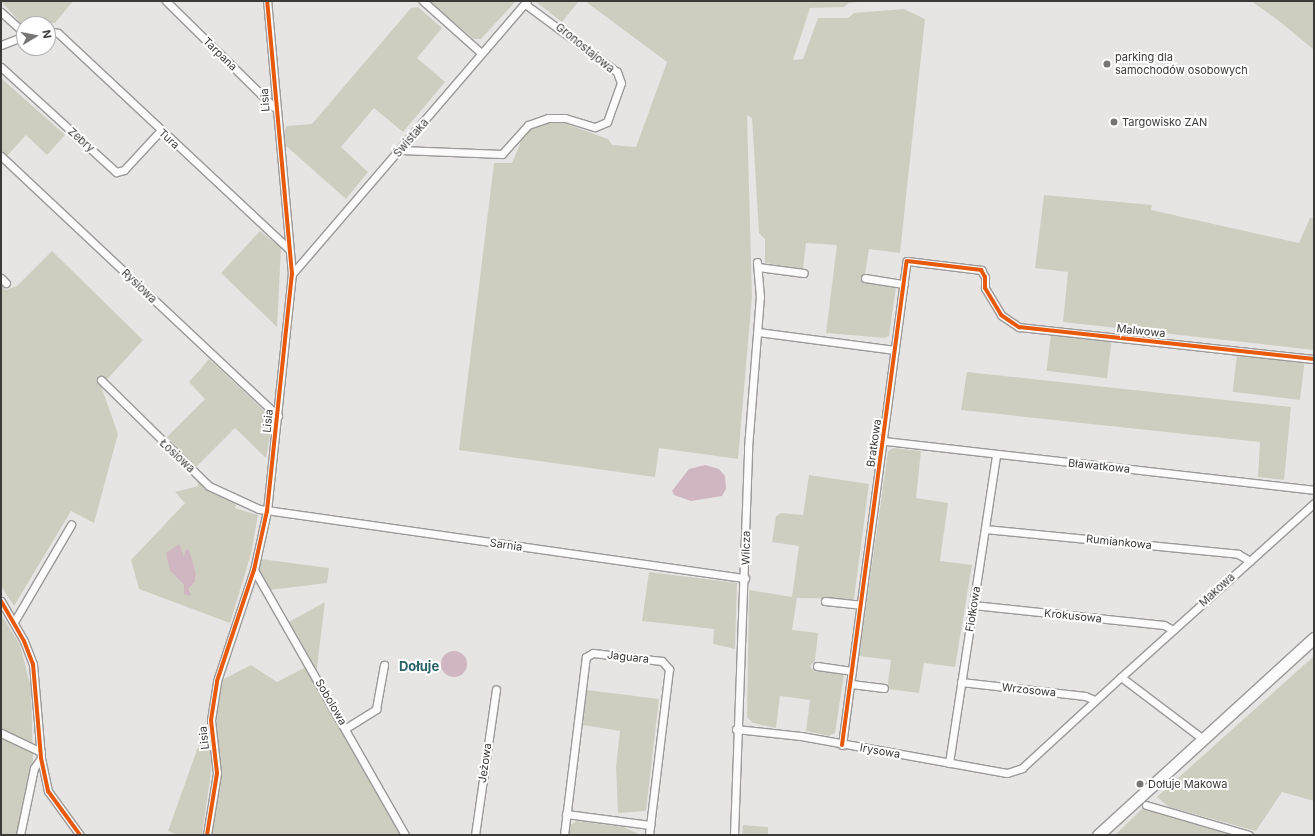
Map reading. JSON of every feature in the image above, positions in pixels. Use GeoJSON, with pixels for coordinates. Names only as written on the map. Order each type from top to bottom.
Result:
{"type":"FeatureCollection","features":[{"type":"Feature","properties":{"kind":"main road"},"geometry":{"type":"LineString","coordinates":[[1098,835],[1314,638]]}},
{"type":"Feature","properties":{"kind":"street","name":"Tarpana"},"geometry":{"type":"LineString","coordinates":[[166,1],[274,107]]}},
{"type":"Feature","properties":{"kind":"street","name":"Lisia"},"geometry":{"type":"LineString","coordinates":[[207,835],[217,773],[211,720],[217,681],[254,570],[267,511],[292,274],[274,107],[267,1]]}},
{"type":"Feature","properties":{"kind":"street"},"geometry":{"type":"LineString","coordinates":[[423,1],[480,52]]}},
{"type":"Feature","properties":{"kind":"street","name":"Świstaka"},"geometry":{"type":"LineString","coordinates":[[292,274],[401,150],[480,52],[526,2]]}},
{"type":"Feature","properties":{"kind":"street","name":"Gronostajowa"},"geometry":{"type":"LineString","coordinates":[[401,150],[502,154],[528,125],[548,118],[565,118],[595,127],[607,122],[620,83],[617,72],[526,2]]}},
{"type":"Feature","properties":{"kind":"street"},"geometry":{"type":"LineString","coordinates":[[1,12],[16,26]]}},
{"type":"Feature","properties":{"kind":"street","name":"Tura"},"geometry":{"type":"LineString","coordinates":[[56,33],[160,131],[289,249]]}},
{"type":"Feature","properties":{"kind":"street"},"geometry":{"type":"LineString","coordinates":[[1,44],[16,37]]}},
{"type":"Feature","properties":{"kind":"street","name":"Zebry"},"geometry":{"type":"LineString","coordinates":[[1,67],[116,172],[124,170],[160,131]]}},
{"type":"Feature","properties":{"kind":"street","name":"Rysiowa"},"geometry":{"type":"LineString","coordinates":[[1,156],[278,416]]}},
{"type":"Feature","properties":{"kind":"street","name":"Bratkowa"},"geometry":{"type":"LineString","coordinates":[[842,745],[860,605],[885,441],[906,261],[981,270],[985,277],[984,288]]}},
{"type":"Feature","properties":{"kind":"street","name":"Wilcza"},"geometry":{"type":"LineString","coordinates":[[734,835],[736,729],[745,578],[748,448],[758,332],[757,265],[804,273]]}},
{"type":"Feature","properties":{"kind":"street"},"geometry":{"type":"LineString","coordinates":[[865,278],[904,284]]}},
{"type":"Feature","properties":{"kind":"street","name":"Malwowa"},"geometry":{"type":"LineString","coordinates":[[984,288],[1001,315],[1019,327],[1314,359]]}},
{"type":"Feature","properties":{"kind":"street"},"geometry":{"type":"LineString","coordinates":[[758,332],[895,350]]}},
{"type":"Feature","properties":{"kind":"street","name":"Łosiowa"},"geometry":{"type":"LineString","coordinates":[[101,380],[209,486],[267,511]]}},
{"type":"Feature","properties":{"kind":"street","name":"Bławatkowa"},"geometry":{"type":"LineString","coordinates":[[885,441],[996,455],[1314,490]]}},
{"type":"Feature","properties":{"kind":"street","name":"Fiołkowa"},"geometry":{"type":"LineString","coordinates":[[949,763],[996,455]]}},
{"type":"Feature","properties":{"kind":"street","name":"Makowa"},"geometry":{"type":"LineString","coordinates":[[1022,768],[1120,677],[1314,503]]}},
{"type":"Feature","properties":{"kind":"street","name":"Sarnia"},"geometry":{"type":"LineString","coordinates":[[267,511],[745,578]]}},
{"type":"Feature","properties":{"kind":"street"},"geometry":{"type":"LineString","coordinates":[[14,622],[71,525]]}},
{"type":"Feature","properties":{"kind":"street","name":"Rumiankowa"},"geometry":{"type":"LineString","coordinates":[[985,529],[1238,554],[1250,561]]}},
{"type":"Feature","properties":{"kind":"street","name":"Sobolowa"},"geometry":{"type":"LineString","coordinates":[[254,570],[346,728],[405,835]]}},
{"type":"Feature","properties":{"kind":"street"},"geometry":{"type":"LineString","coordinates":[[1,601],[14,622],[34,671],[41,755],[48,791],[60,811],[80,835]]}},
{"type":"Feature","properties":{"kind":"street"},"geometry":{"type":"LineString","coordinates":[[824,601],[860,605]]}},
{"type":"Feature","properties":{"kind":"street","name":"Krokusowa"},"geometry":{"type":"LineString","coordinates":[[973,605],[1164,625],[1173,630]]}},
{"type":"Feature","properties":{"kind":"street","name":"Jaguara"},"geometry":{"type":"LineString","coordinates":[[564,835],[586,657],[593,653],[662,661],[669,669],[648,835]]}},
{"type":"Feature","properties":{"kind":"street"},"geometry":{"type":"LineString","coordinates":[[346,728],[376,709],[384,665]]}},
{"type":"Feature","properties":{"kind":"street"},"geometry":{"type":"LineString","coordinates":[[817,666],[852,671]]}},
{"type":"Feature","properties":{"kind":"street"},"geometry":{"type":"LineString","coordinates":[[1120,677],[1203,739]]}},
{"type":"Feature","properties":{"kind":"street","name":"Wrzosowa"},"geometry":{"type":"LineString","coordinates":[[962,682],[1085,696],[1095,700]]}},
{"type":"Feature","properties":{"kind":"street"},"geometry":{"type":"LineString","coordinates":[[851,684],[884,688]]}},
{"type":"Feature","properties":{"kind":"street","name":"Jeżowa"},"geometry":{"type":"LineString","coordinates":[[475,835],[496,690]]}},
{"type":"Feature","properties":{"kind":"street","name":"Irysowa"},"geometry":{"type":"LineString","coordinates":[[736,729],[1007,773],[1022,768]]}},
{"type":"Feature","properties":{"kind":"street"},"geometry":{"type":"LineString","coordinates":[[1,733],[41,755]]}},
{"type":"Feature","properties":{"kind":"street"},"geometry":{"type":"LineString","coordinates":[[20,835],[34,768],[41,755]]}},
{"type":"Feature","properties":{"kind":"street"},"geometry":{"type":"LineString","coordinates":[[1146,805],[1249,835]]}},
{"type":"Feature","properties":{"kind":"street"},"geometry":{"type":"LineString","coordinates":[[566,814],[650,824]]}},
{"type":"Feature","properties":{"kind":"shaded area"},"geometry":{"type":"Polygon","coordinates":[[[1,1],[73,1],[56,22],[56,16],[16,16],[16,18],[1,1]]]}},
{"type":"Feature","properties":{"kind":"shaded area"},"geometry":{"type":"Polygon","coordinates":[[[428,1],[516,1],[481,39],[474,39],[428,1]]]}},
{"type":"Feature","properties":{"kind":"shaded area"},"geometry":{"type":"Polygon","coordinates":[[[535,1],[579,1],[562,22],[535,1]]]}},
{"type":"Feature","properties":{"kind":"shaded area"},"geometry":{"type":"Polygon","coordinates":[[[585,1],[869,1],[849,3],[844,7],[810,8],[793,60],[803,59],[818,18],[848,18],[854,13],[904,9],[925,19],[900,253],[869,249],[865,274],[861,278],[865,283],[896,287],[889,336],[885,338],[826,333],[837,245],[806,243],[803,269],[765,263],[765,239],[759,233],[752,118],[747,115],[752,296],[738,459],[659,448],[655,477],[459,450],[494,163],[512,163],[521,141],[531,129],[547,123],[564,123],[608,139],[612,145],[636,147],[667,62],[585,1]]]}},
{"type":"Feature","properties":{"kind":"shaded area"},"geometry":{"type":"Polygon","coordinates":[[[1251,1],[1314,1],[1314,50],[1279,21],[1251,1]]]}},
{"type":"Feature","properties":{"kind":"shaded area"},"geometry":{"type":"Polygon","coordinates":[[[418,7],[442,28],[417,58],[445,82],[403,132],[374,108],[341,147],[368,172],[346,199],[285,145],[283,132],[287,126],[312,124],[411,8],[418,7]]]}},
{"type":"Feature","properties":{"kind":"shaded area"},"geometry":{"type":"Polygon","coordinates":[[[1,78],[65,135],[47,155],[26,135],[7,156],[1,151],[1,78]]]}},
{"type":"Feature","properties":{"kind":"shaded area"},"geometry":{"type":"Polygon","coordinates":[[[1044,195],[1152,205],[1151,210],[1299,243],[1310,218],[1314,218],[1314,350],[1063,322],[1068,272],[1035,268],[1044,195]]]}},
{"type":"Feature","properties":{"kind":"shaded area"},"geometry":{"type":"Polygon","coordinates":[[[260,231],[281,248],[277,327],[221,273],[260,231]]]}},
{"type":"Feature","properties":{"kind":"shaded area"},"geometry":{"type":"Polygon","coordinates":[[[52,251],[143,340],[101,386],[118,434],[94,523],[71,511],[14,606],[1,586],[1,286],[6,290],[17,286],[52,251]]]}},
{"type":"Feature","properties":{"kind":"shaded area"},"geometry":{"type":"Polygon","coordinates":[[[1051,334],[1112,341],[1107,378],[1046,371],[1051,334]]]}},
{"type":"Feature","properties":{"kind":"shaded area"},"geometry":{"type":"Polygon","coordinates":[[[1237,355],[1304,363],[1300,400],[1232,392],[1237,355]]]}},
{"type":"Feature","properties":{"kind":"shaded area"},"geometry":{"type":"Polygon","coordinates":[[[209,359],[273,419],[266,458],[235,428],[196,467],[167,437],[205,399],[189,382],[209,359]]]}},
{"type":"Feature","properties":{"kind":"shaded area"},"geometry":{"type":"Polygon","coordinates":[[[967,372],[1291,407],[1284,480],[1258,477],[1260,442],[961,410],[967,372]]]}},
{"type":"Feature","properties":{"kind":"shaded area"},"geometry":{"type":"Polygon","coordinates":[[[893,448],[921,451],[916,498],[948,503],[940,561],[972,565],[955,667],[924,663],[919,693],[887,689],[891,660],[859,656],[888,451],[893,448]]]}},
{"type":"Feature","properties":{"kind":"shaded area"},"geometry":{"type":"Polygon","coordinates":[[[705,465],[719,469],[725,476],[726,489],[722,496],[691,501],[674,495],[672,491],[689,469],[705,465]]]}},
{"type":"Feature","properties":{"kind":"shaded area"},"geometry":{"type":"Polygon","coordinates":[[[196,467],[236,505],[235,508],[258,515],[251,554],[230,623],[139,589],[131,560],[185,503],[175,492],[198,486],[196,467]],[[166,553],[170,571],[184,585],[184,594],[191,592],[189,588],[195,582],[196,573],[190,555],[166,553]]]}},
{"type":"Feature","properties":{"kind":"shaded area"},"geometry":{"type":"Polygon","coordinates":[[[809,475],[869,484],[854,599],[797,598],[792,630],[818,633],[815,661],[810,666],[814,671],[844,674],[835,733],[829,736],[806,731],[810,700],[780,696],[776,728],[753,723],[747,717],[749,590],[792,597],[799,546],[772,542],[776,516],[781,513],[803,515],[809,475]]]}},
{"type":"Feature","properties":{"kind":"shaded area"},"geometry":{"type":"Polygon","coordinates":[[[179,544],[184,556],[186,549],[189,550],[196,573],[195,582],[189,588],[191,596],[184,594],[184,585],[170,571],[167,559],[166,553],[179,544]]]}},
{"type":"Feature","properties":{"kind":"shaded area"},"geometry":{"type":"Polygon","coordinates":[[[261,559],[329,568],[327,583],[269,590],[259,570],[261,559]]]}},
{"type":"Feature","properties":{"kind":"shaded area"},"geometry":{"type":"Polygon","coordinates":[[[649,572],[737,583],[735,649],[713,644],[714,629],[642,621],[649,572]]]}},
{"type":"Feature","properties":{"kind":"shaded area"},"geometry":{"type":"Polygon","coordinates":[[[325,602],[316,675],[287,623],[325,602]]]}},
{"type":"Feature","properties":{"kind":"shaded area"},"geometry":{"type":"Polygon","coordinates":[[[1,614],[20,645],[31,688],[33,761],[17,835],[1,835],[1,614]]]}},
{"type":"Feature","properties":{"kind":"shaded area"},"geometry":{"type":"Polygon","coordinates":[[[454,651],[463,655],[467,664],[463,673],[454,677],[445,673],[441,664],[445,655],[454,651]]]}},
{"type":"Feature","properties":{"kind":"shaded area"},"geometry":{"type":"Polygon","coordinates":[[[1314,656],[1314,801],[1282,792],[1256,831],[1169,807],[1157,797],[1314,656]]]}},
{"type":"Feature","properties":{"kind":"shaded area"},"geometry":{"type":"Polygon","coordinates":[[[251,665],[277,682],[306,667],[400,835],[212,835],[221,775],[216,717],[222,680],[251,665]]]}},
{"type":"Feature","properties":{"kind":"shaded area"},"geometry":{"type":"Polygon","coordinates":[[[587,690],[659,699],[646,811],[618,813],[616,767],[620,731],[583,725],[587,690]]]}},
{"type":"Feature","properties":{"kind":"shaded area"},"geometry":{"type":"Polygon","coordinates":[[[203,733],[208,735],[212,765],[202,835],[178,835],[168,831],[203,733]]]}},
{"type":"Feature","properties":{"kind":"shaded area"},"geometry":{"type":"Polygon","coordinates":[[[1142,809],[1219,831],[1226,835],[1115,835],[1142,809]]]}},
{"type":"Feature","properties":{"kind":"shaded area"},"geometry":{"type":"Polygon","coordinates":[[[577,821],[624,827],[640,835],[568,835],[569,826],[577,821]]]}},
{"type":"Feature","properties":{"kind":"shaded area"},"geometry":{"type":"Polygon","coordinates":[[[743,825],[768,827],[768,835],[742,835],[743,825]]]}},
{"type":"Feature","properties":{"kind":"cycle path"},"geometry":{"type":"LineString","coordinates":[[207,835],[217,773],[211,720],[217,681],[254,570],[267,511],[292,274],[267,1]]}},
{"type":"Feature","properties":{"kind":"cycle path"},"geometry":{"type":"LineString","coordinates":[[842,745],[907,261],[981,270],[985,277],[985,288],[1001,315],[1019,327],[1314,359]]}},
{"type":"Feature","properties":{"kind":"cycle path"},"geometry":{"type":"LineString","coordinates":[[1,601],[24,641],[33,664],[41,758],[48,791],[80,835]]}},
{"type":"Feature","properties":{"kind":"place","name":"parking dla samochodów osobowych"},"geometry":{"type":"Point","coordinates":[1107,64]}},
{"type":"Feature","properties":{"kind":"place","name":"Targowisko ZAN"},"geometry":{"type":"Point","coordinates":[1114,122]}},
{"type":"Feature","properties":{"kind":"place","name":"Dołuje Makowa"},"geometry":{"type":"Point","coordinates":[1140,784]}},
{"type":"Feature","properties":{"kind":"district","name":"Dołuje"},"geometry":{"type":"Point","coordinates":[419,666]}}]}
